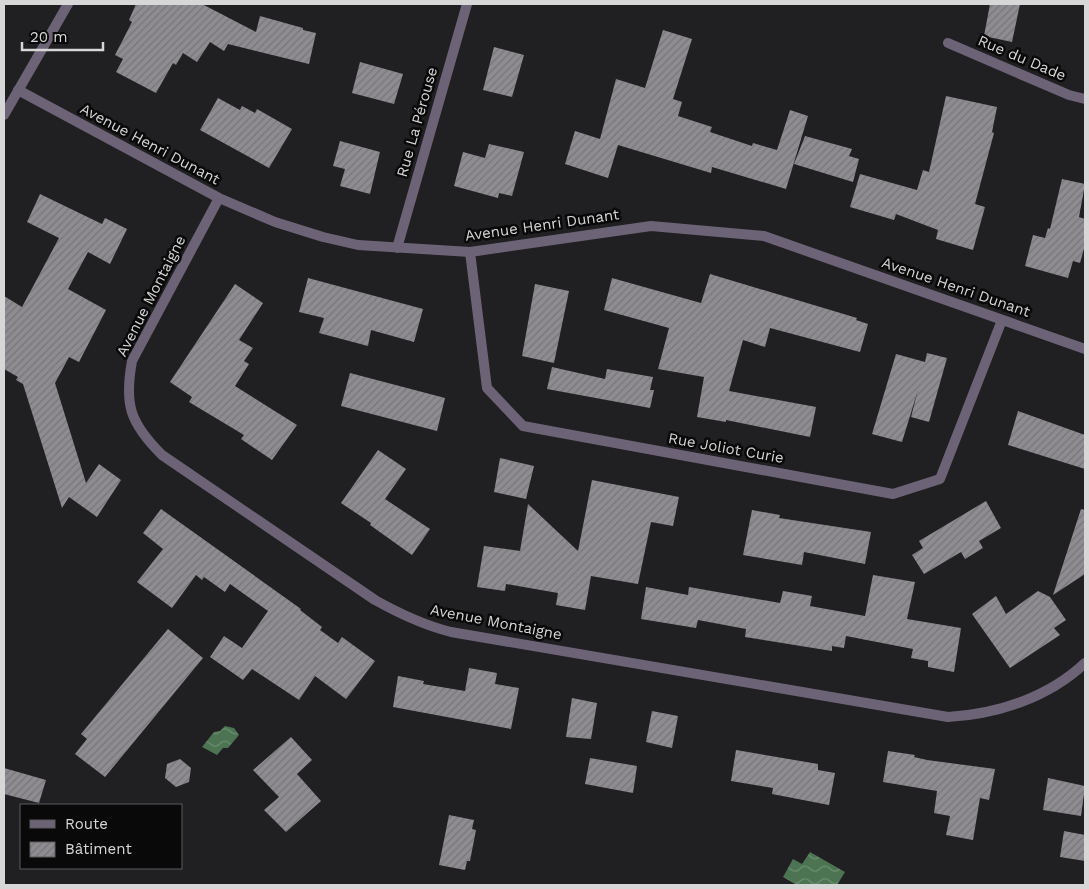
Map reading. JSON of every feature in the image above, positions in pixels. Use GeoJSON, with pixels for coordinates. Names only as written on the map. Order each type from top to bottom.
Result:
{"type":"FeatureCollection","features":[{"type":"Feature","properties":{"kind":"street"},"geometry":{"type":"LineString","coordinates":[[4,115],[68,4]]}},
{"type":"Feature","properties":{"kind":"street","name":"Rue La Pérouse"},"geometry":{"type":"LineString","coordinates":[[397,248],[466,4]]}},
{"type":"Feature","properties":{"kind":"street","name":"Rue du Dade"},"geometry":{"type":"LineString","coordinates":[[948,43],[1085,99]]}},
{"type":"Feature","properties":{"kind":"street","name":"Avenue Henri Dunant"},"geometry":{"type":"LineString","coordinates":[[18,90],[219,198],[275,222],[323,237],[358,245],[470,252],[651,226],[764,236],[1085,349]]}},
{"type":"Feature","properties":{"kind":"street","name":"Avenue Montaigne"},"geometry":{"type":"LineString","coordinates":[[219,198],[132,362],[128,386],[128,404],[135,423],[146,439],[162,455],[375,600],[398,613],[424,625],[451,632],[948,716],[976,715],[1005,708],[1043,693],[1076,672],[1085,663]]}},
{"type":"Feature","properties":{"kind":"street","name":"Rue Joliot Curie"},"geometry":{"type":"LineString","coordinates":[[470,252],[487,388],[523,426],[893,494],[940,479],[1002,320]]}},
{"type":"Feature","properties":{"kind":"water"},"geometry":{"type":"Polygon","coordinates":[[[225,726],[234,728],[239,735],[228,748],[223,748],[217,755],[202,747],[214,732],[220,731],[225,726]]]}},
{"type":"Feature","properties":{"kind":"water"},"geometry":{"type":"Polygon","coordinates":[[[810,852],[845,872],[837,885],[797,885],[783,877],[793,859],[802,864],[810,852]]]}},
{"type":"Feature","properties":{"kind":"building"},"geometry":{"type":"Polygon","coordinates":[[[136,4],[202,4],[256,32],[260,16],[303,28],[303,30],[316,33],[309,64],[228,44],[224,51],[210,42],[197,62],[183,53],[176,65],[173,63],[156,93],[116,72],[123,59],[115,55],[132,22],[129,20],[136,4]]]}},
{"type":"Feature","properties":{"kind":"building"},"geometry":{"type":"Polygon","coordinates":[[[990,4],[1020,4],[1012,42],[984,36],[990,4]]]}},
{"type":"Feature","properties":{"kind":"building"},"geometry":{"type":"Polygon","coordinates":[[[663,30],[692,39],[673,99],[682,102],[678,116],[712,127],[710,132],[752,146],[753,143],[777,150],[790,110],[808,116],[786,189],[712,167],[711,173],[618,145],[608,178],[565,164],[575,131],[600,139],[616,79],[645,88],[663,30]]]}},
{"type":"Feature","properties":{"kind":"building"},"geometry":{"type":"Polygon","coordinates":[[[494,47],[524,55],[512,97],[483,90],[494,47]]]}},
{"type":"Feature","properties":{"kind":"building"},"geometry":{"type":"Polygon","coordinates":[[[360,62],[403,74],[394,104],[352,93],[360,62]]]}},
{"type":"Feature","properties":{"kind":"building"},"geometry":{"type":"Polygon","coordinates":[[[946,96],[997,107],[992,132],[994,133],[975,204],[985,207],[973,250],[936,239],[938,230],[896,214],[894,220],[850,207],[860,174],[917,190],[923,170],[929,172],[946,96]]]}},
{"type":"Feature","properties":{"kind":"building"},"geometry":{"type":"Polygon","coordinates":[[[218,98],[240,110],[242,106],[255,113],[257,109],[292,129],[269,168],[200,130],[218,98]]]}},
{"type":"Feature","properties":{"kind":"building"},"geometry":{"type":"Polygon","coordinates":[[[805,136],[852,149],[849,156],[859,159],[853,182],[794,164],[805,136]]]}},
{"type":"Feature","properties":{"kind":"building"},"geometry":{"type":"Polygon","coordinates":[[[340,141],[380,152],[370,194],[340,186],[345,169],[333,166],[340,141]]]}},
{"type":"Feature","properties":{"kind":"building"},"geometry":{"type":"Polygon","coordinates":[[[489,144],[524,152],[512,196],[499,193],[498,198],[454,186],[463,152],[485,158],[489,144]]]}},
{"type":"Feature","properties":{"kind":"building"},"geometry":{"type":"Polygon","coordinates":[[[1062,179],[1085,184],[1079,217],[1085,219],[1085,245],[1080,263],[1073,261],[1068,278],[1025,266],[1033,235],[1045,238],[1048,228],[1050,229],[1062,179]]]}},
{"type":"Feature","properties":{"kind":"building"},"geometry":{"type":"Polygon","coordinates":[[[40,194],[102,224],[105,218],[127,229],[110,264],[88,252],[68,289],[106,310],[79,362],[69,357],[55,383],[86,483],[99,464],[121,480],[97,517],[69,497],[62,508],[23,384],[16,380],[18,377],[4,369],[4,296],[22,307],[59,238],[27,222],[40,194]]]}},
{"type":"Feature","properties":{"kind":"building"},"geometry":{"type":"Polygon","coordinates":[[[710,274],[857,318],[856,320],[868,324],[860,352],[770,328],[765,347],[743,340],[729,391],[816,407],[810,437],[726,420],[726,422],[697,417],[704,377],[658,369],[669,328],[604,310],[612,278],[701,303],[710,274]]]}},
{"type":"Feature","properties":{"kind":"building"},"geometry":{"type":"Polygon","coordinates":[[[308,278],[423,309],[414,342],[371,330],[368,346],[319,333],[324,318],[299,312],[308,278]]]}},
{"type":"Feature","properties":{"kind":"building"},"geometry":{"type":"Polygon","coordinates":[[[235,284],[263,303],[239,340],[253,348],[244,361],[249,364],[235,386],[297,425],[272,460],[241,439],[244,435],[189,402],[192,397],[170,382],[235,284]]]}},
{"type":"Feature","properties":{"kind":"building"},"geometry":{"type":"Polygon","coordinates":[[[535,284],[569,291],[554,363],[522,356],[535,284]]]}},
{"type":"Feature","properties":{"kind":"building"},"geometry":{"type":"Polygon","coordinates":[[[927,353],[947,358],[929,422],[911,417],[918,390],[902,442],[872,434],[896,354],[925,362],[927,353]]]}},
{"type":"Feature","properties":{"kind":"building"},"geometry":{"type":"Polygon","coordinates":[[[552,367],[605,379],[607,369],[653,377],[650,390],[654,390],[650,408],[547,389],[552,367]]]}},
{"type":"Feature","properties":{"kind":"building"},"geometry":{"type":"Polygon","coordinates":[[[350,373],[445,398],[437,431],[341,406],[350,373]]]}},
{"type":"Feature","properties":{"kind":"building"},"geometry":{"type":"Polygon","coordinates":[[[1018,411],[1085,435],[1085,469],[1008,445],[1018,411]]]}},
{"type":"Feature","properties":{"kind":"building"},"geometry":{"type":"Polygon","coordinates":[[[378,450],[406,469],[385,499],[430,529],[412,555],[370,525],[371,523],[341,503],[378,450]]]}},
{"type":"Feature","properties":{"kind":"building"},"geometry":{"type":"Polygon","coordinates":[[[500,458],[534,466],[526,499],[494,492],[500,458]]]}},
{"type":"Feature","properties":{"kind":"building"},"geometry":{"type":"Polygon","coordinates":[[[592,480],[679,497],[673,526],[651,522],[638,584],[591,576],[585,610],[556,605],[558,593],[506,584],[505,591],[477,587],[484,546],[520,551],[528,504],[578,551],[592,480]]]}},
{"type":"Feature","properties":{"kind":"building"},"geometry":{"type":"Polygon","coordinates":[[[986,501],[1001,528],[979,541],[983,548],[965,559],[961,552],[924,574],[912,555],[923,548],[919,541],[986,501]]]}},
{"type":"Feature","properties":{"kind":"building"},"geometry":{"type":"Polygon","coordinates":[[[161,509],[301,609],[322,627],[320,630],[338,643],[342,637],[375,661],[346,699],[315,676],[299,700],[252,669],[243,680],[210,657],[224,636],[242,648],[268,611],[230,584],[225,592],[204,577],[202,580],[196,575],[172,608],[137,582],[163,549],[143,533],[161,509]]]}},
{"type":"Feature","properties":{"kind":"building"},"geometry":{"type":"Polygon","coordinates":[[[1081,509],[1085,510],[1085,574],[1053,595],[1081,509]]]}},
{"type":"Feature","properties":{"kind":"building"},"geometry":{"type":"Polygon","coordinates":[[[752,510],[780,515],[779,518],[871,532],[865,564],[804,552],[802,565],[743,555],[752,510]]]}},
{"type":"Feature","properties":{"kind":"building"},"geometry":{"type":"Polygon","coordinates":[[[873,575],[915,582],[907,619],[961,628],[954,672],[928,667],[928,661],[911,658],[913,649],[846,636],[844,648],[832,646],[832,651],[745,637],[746,629],[698,620],[696,628],[641,619],[646,587],[688,595],[689,587],[780,603],[783,591],[812,596],[810,606],[865,616],[873,575]]]}},
{"type":"Feature","properties":{"kind":"building"},"geometry":{"type":"Polygon","coordinates":[[[1038,591],[1050,597],[1066,620],[1054,628],[1060,635],[1010,668],[972,614],[996,596],[1006,614],[1038,591]]]}},
{"type":"Feature","properties":{"kind":"building"},"geometry":{"type":"Polygon","coordinates":[[[168,629],[203,658],[105,777],[75,754],[87,739],[81,734],[168,629]]]}},
{"type":"Feature","properties":{"kind":"building"},"geometry":{"type":"Polygon","coordinates":[[[469,668],[497,673],[495,684],[519,688],[511,729],[393,707],[398,676],[424,681],[423,684],[465,691],[469,668]]]}},
{"type":"Feature","properties":{"kind":"building"},"geometry":{"type":"Polygon","coordinates":[[[572,698],[597,703],[591,739],[566,737],[572,698]]]}},
{"type":"Feature","properties":{"kind":"building"},"geometry":{"type":"Polygon","coordinates":[[[652,711],[678,716],[672,748],[646,742],[652,711]]]}},
{"type":"Feature","properties":{"kind":"building"},"geometry":{"type":"Polygon","coordinates":[[[291,737],[312,760],[297,774],[321,801],[286,832],[264,810],[279,797],[253,770],[291,737]]]}},
{"type":"Feature","properties":{"kind":"building"},"geometry":{"type":"Polygon","coordinates":[[[736,750],[818,764],[818,770],[835,773],[829,805],[772,794],[773,788],[731,781],[736,750]]]}},
{"type":"Feature","properties":{"kind":"building"},"geometry":{"type":"Polygon","coordinates":[[[888,751],[915,755],[914,757],[927,760],[995,769],[989,800],[980,798],[973,840],[946,835],[950,816],[934,813],[937,791],[883,782],[888,751]]]}},
{"type":"Feature","properties":{"kind":"building"},"geometry":{"type":"Polygon","coordinates":[[[590,758],[637,766],[633,793],[585,784],[590,758]]]}},
{"type":"Feature","properties":{"kind":"building"},"geometry":{"type":"Polygon","coordinates":[[[180,759],[191,768],[189,782],[176,787],[165,778],[167,764],[180,759]]]}},
{"type":"Feature","properties":{"kind":"building"},"geometry":{"type":"Polygon","coordinates":[[[4,768],[46,780],[39,803],[4,794],[4,768]]]}},
{"type":"Feature","properties":{"kind":"building"},"geometry":{"type":"Polygon","coordinates":[[[1048,778],[1085,786],[1081,816],[1043,810],[1048,778]]]}},
{"type":"Feature","properties":{"kind":"building"},"geometry":{"type":"Polygon","coordinates":[[[449,815],[474,820],[472,829],[476,830],[470,861],[467,861],[465,870],[439,865],[449,815]]]}},
{"type":"Feature","properties":{"kind":"building"},"geometry":{"type":"Polygon","coordinates":[[[1064,831],[1085,835],[1085,861],[1060,857],[1064,831]]]}}]}
